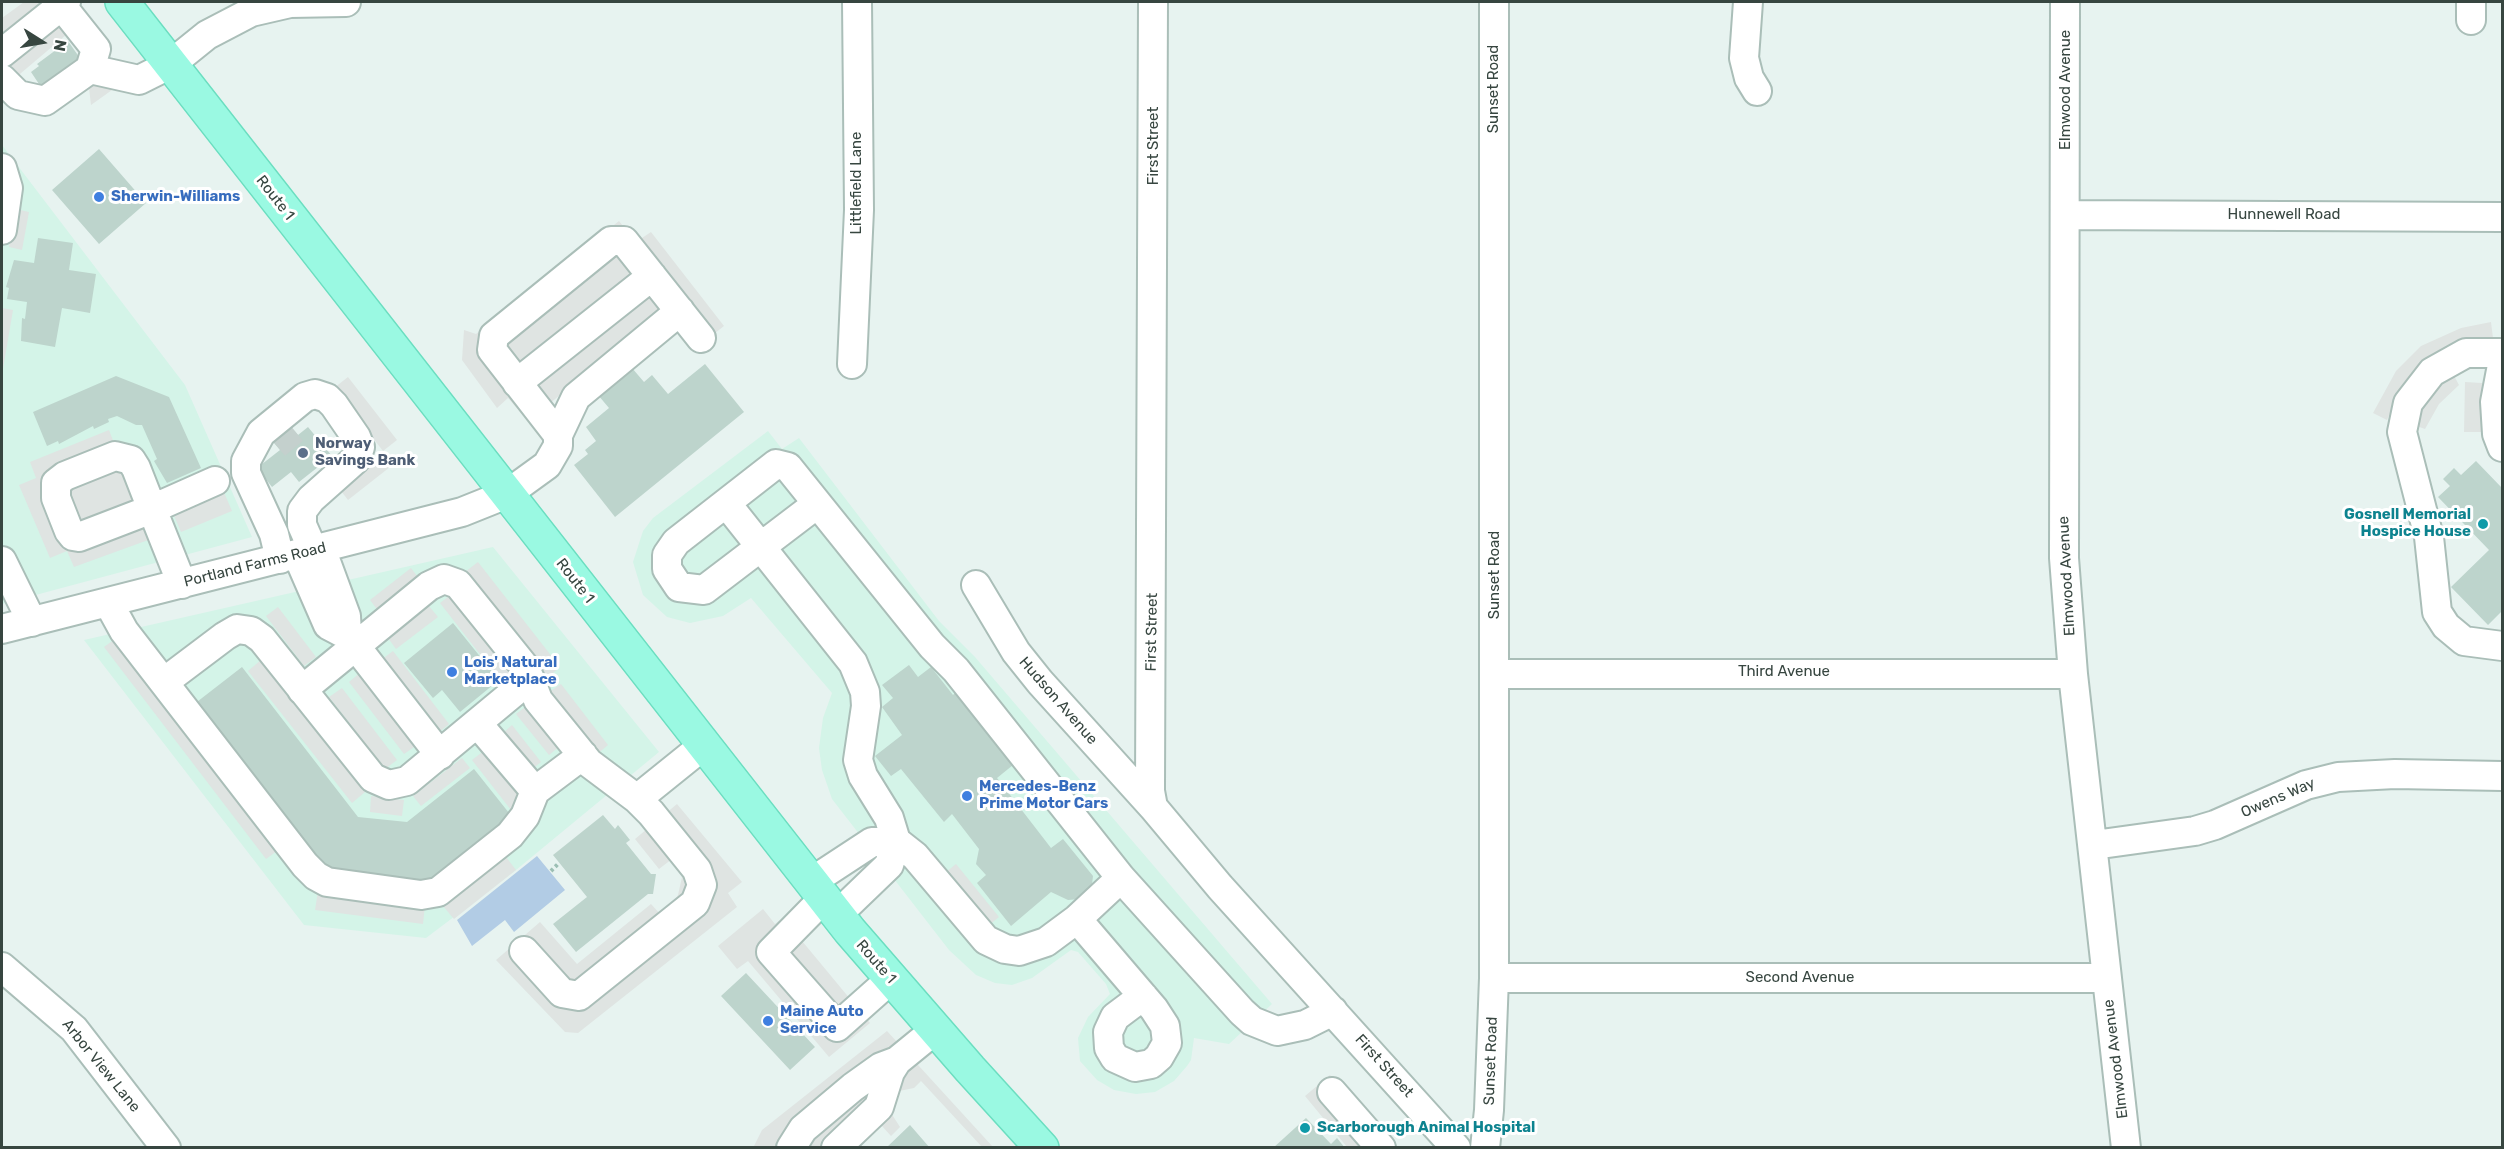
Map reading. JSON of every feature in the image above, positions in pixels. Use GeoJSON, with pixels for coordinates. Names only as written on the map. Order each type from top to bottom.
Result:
{"type":"FeatureCollection","features":[{"type":"Feature","properties":{"kind":"main road","name":"Route 1"},"geometry":{"type":"LineString","coordinates":[[122,2],[824,898],[935,1030],[1042,1148]]}},
{"type":"Feature","properties":{"kind":"street"},"geometry":{"type":"LineString","coordinates":[[90,69],[139,80],[171,63],[207,35],[250,7],[290,3],[346,2]]}},
{"type":"Feature","properties":{"kind":"street","name":"Littlefield Lane"},"geometry":{"type":"LineString","coordinates":[[852,364],[859,210],[857,2]]}},
{"type":"Feature","properties":{"kind":"street","name":"First Street"},"geometry":{"type":"LineString","coordinates":[[1153,2],[1150,791],[1153,807],[1220,887],[1456,1148]]}},
{"type":"Feature","properties":{"kind":"street","name":"Sunset Road"},"geometry":{"type":"LineString","coordinates":[[1485,1148],[1489,1110],[1494,978],[1496,674],[1494,2]]}},
{"type":"Feature","properties":{"kind":"street"},"geometry":{"type":"LineString","coordinates":[[1748,2],[1744,58],[1749,78],[1756,91]]}},
{"type":"Feature","properties":{"kind":"street","name":"Elmwood Avenue"},"geometry":{"type":"LineString","coordinates":[[2066,2],[2064,558],[2073,674],[2094,845],[2106,978],[2126,1148]]}},
{"type":"Feature","properties":{"kind":"street"},"geometry":{"type":"LineString","coordinates":[[2,53],[63,3],[96,50],[90,69],[45,101],[18,95],[2,79]]}},
{"type":"Feature","properties":{"kind":"street"},"geometry":{"type":"LineString","coordinates":[[2,168],[8,188],[2,230]]}},
{"type":"Feature","properties":{"kind":"street","name":"Hunnewell Road"},"geometry":{"type":"LineString","coordinates":[[2066,216],[2502,217]]}},
{"type":"Feature","properties":{"kind":"street"},"geometry":{"type":"LineString","coordinates":[[558,435],[492,350],[494,336],[611,241],[624,241],[701,339]]}},
{"type":"Feature","properties":{"kind":"street"},"geometry":{"type":"LineString","coordinates":[[517,383],[652,276]]}},
{"type":"Feature","properties":{"kind":"street","name":"Portland Farms Road"},"geometry":{"type":"LineString","coordinates":[[2,629],[462,512],[507,494],[547,465],[558,446],[558,435],[576,397],[680,311]]}},
{"type":"Feature","properties":{"kind":"street"},"geometry":{"type":"LineString","coordinates":[[2502,447],[2495,419],[2502,367],[2466,353],[2432,372],[2408,403],[2402,432],[2413,483],[2429,537],[2437,612],[2446,627],[2464,641],[2502,646]]}},
{"type":"Feature","properties":{"kind":"street"},"geometry":{"type":"LineString","coordinates":[[303,553],[301,513],[311,499],[359,454],[357,437],[327,398],[309,394],[261,433],[245,466],[267,520],[303,553],[346,616],[352,641],[440,755]]}},
{"type":"Feature","properties":{"kind":"street"},"geometry":{"type":"LineString","coordinates":[[245,466],[282,435],[303,411],[320,403],[330,405],[340,414]]}},
{"type":"Feature","properties":{"kind":"street"},"geometry":{"type":"LineString","coordinates":[[817,504],[704,590],[687,590],[679,587],[672,579],[666,563],[670,550],[676,542],[776,464],[782,463],[788,467],[932,646],[963,679],[1122,879],[1252,1022],[1277,1031],[1305,1025],[1333,1011]]}},
{"type":"Feature","properties":{"kind":"street"},"geometry":{"type":"LineString","coordinates":[[182,584],[152,508],[214,481]]}},
{"type":"Feature","properties":{"kind":"street"},"geometry":{"type":"LineString","coordinates":[[726,503],[853,663],[860,676],[866,706],[858,760],[874,797],[889,818],[896,841],[889,865],[824,898]]}},
{"type":"Feature","properties":{"kind":"street"},"geometry":{"type":"LineString","coordinates":[[267,520],[285,514],[301,513]]}},
{"type":"Feature","properties":{"kind":"street"},"geometry":{"type":"LineString","coordinates":[[2,561],[32,622]]}},
{"type":"Feature","properties":{"kind":"street"},"geometry":{"type":"LineString","coordinates":[[302,690],[352,641],[429,586],[444,579],[451,580],[458,584],[524,666],[538,700],[589,763],[637,800],[697,870],[702,885],[695,903],[579,996],[562,993],[524,951]]}},
{"type":"Feature","properties":{"kind":"street","name":"Hudson Avenue"},"geometry":{"type":"LineString","coordinates":[[976,585],[1016,652],[1040,682],[1153,807]]}},
{"type":"Feature","properties":{"kind":"street"},"geometry":{"type":"LineString","coordinates":[[108,603],[124,631],[305,866],[327,882],[421,895],[438,892],[510,835],[525,816],[535,791],[583,755]]}},
{"type":"Feature","properties":{"kind":"street"},"geometry":{"type":"LineString","coordinates":[[164,682],[225,636],[243,628],[262,639],[378,782],[396,785],[408,781],[530,679]]}},
{"type":"Feature","properties":{"kind":"street","name":"Third Avenue"},"geometry":{"type":"LineString","coordinates":[[1496,674],[2073,674]]}},
{"type":"Feature","properties":{"kind":"street"},"geometry":{"type":"LineString","coordinates":[[477,723],[535,791]]}},
{"type":"Feature","properties":{"kind":"street"},"geometry":{"type":"LineString","coordinates":[[637,800],[704,745]]}},
{"type":"Feature","properties":{"kind":"street","name":"Owens Way"},"geometry":{"type":"LineString","coordinates":[[2094,845],[2169,837],[2205,828],[2306,785],[2338,777],[2395,774],[2502,776]]}},
{"type":"Feature","properties":{"kind":"street"},"geometry":{"type":"LineString","coordinates":[[891,979],[837,1027],[771,952],[824,898],[872,842],[896,841],[915,856],[986,940],[996,946],[1018,951],[1033,947],[1059,933],[1122,879]]}},
{"type":"Feature","properties":{"kind":"street"},"geometry":{"type":"LineString","coordinates":[[1077,919],[1143,996]]}},
{"type":"Feature","properties":{"kind":"street","name":"Arbor View Lane"},"geometry":{"type":"LineString","coordinates":[[2,968],[74,1029],[166,1148]]}},
{"type":"Feature","properties":{"kind":"street","name":"Second Avenue"},"geometry":{"type":"LineString","coordinates":[[1494,978],[2106,978]]}},
{"type":"Feature","properties":{"kind":"street"},"geometry":{"type":"LineString","coordinates":[[836,1148],[879,1107],[890,1072],[897,1061],[935,1030]]}},
{"type":"Feature","properties":{"kind":"street"},"geometry":{"type":"LineString","coordinates":[[791,1148],[802,1130],[853,1087],[881,1067],[897,1061]]}},
{"type":"Feature","properties":{"kind":"street"},"geometry":{"type":"LineString","coordinates":[[1332,1092],[1381,1148]]}},
{"type":"Feature","properties":{"kind":"path"},"geometry":{"type":"LineString","coordinates":[[551,871],[559,863]]}},
{"type":"Feature","properties":{"kind":"shaded area"},"geometry":{"type":"Polygon","coordinates":[[[24,2],[71,2],[112,90],[91,105],[86,63],[66,35],[14,79],[2,76],[2,18],[24,2]]]}},
{"type":"Feature","properties":{"kind":"shaded area"},"geometry":{"type":"Polygon","coordinates":[[[2,145],[185,385],[252,537],[2,604],[2,145]]]}},
{"type":"Feature","properties":{"kind":"shaded area"},"geometry":{"type":"Polygon","coordinates":[[[16,209],[29,212],[22,250],[9,247],[16,209]]]}},
{"type":"Feature","properties":{"kind":"shaded area"},"geometry":{"type":"Polygon","coordinates":[[[619,221],[636,242],[651,232],[724,326],[695,349],[665,310],[528,421],[508,398],[497,408],[462,360],[464,330],[476,334],[619,221]]]}},
{"type":"Feature","properties":{"kind":"shaded area"},"geometry":{"type":"Polygon","coordinates":[[[2,308],[13,310],[2,375],[2,308]]]}},
{"type":"Feature","properties":{"kind":"shaded area"},"geometry":{"type":"Polygon","coordinates":[[[2491,322],[2493,338],[2474,340],[2396,399],[2387,420],[2373,413],[2396,371],[2421,346],[2461,328],[2491,322]]]}},
{"type":"Feature","properties":{"kind":"shaded area"},"geometry":{"type":"Polygon","coordinates":[[[2452,372],[2459,385],[2439,404],[2425,429],[2411,424],[2426,394],[2452,372]]]}},
{"type":"Feature","properties":{"kind":"shaded area"},"geometry":{"type":"Polygon","coordinates":[[[348,377],[397,440],[383,451],[334,388],[348,377]]]}},
{"type":"Feature","properties":{"kind":"shaded area"},"geometry":{"type":"Polygon","coordinates":[[[2465,382],[2482,383],[2481,432],[2464,432],[2465,382]]]}},
{"type":"Feature","properties":{"kind":"shaded area"},"geometry":{"type":"Polygon","coordinates":[[[109,430],[151,539],[74,567],[67,551],[50,558],[19,485],[36,478],[30,462],[109,430]]]}},
{"type":"Feature","properties":{"kind":"shaded area"},"geometry":{"type":"Polygon","coordinates":[[[768,431],[782,449],[799,438],[939,621],[975,657],[1272,1004],[1229,1044],[1194,1038],[1191,1060],[1187,1066],[1174,1081],[1155,1092],[1136,1094],[1114,1090],[1097,1080],[1080,1061],[1078,1038],[1088,1017],[1110,994],[1106,984],[1078,952],[1071,950],[1032,978],[1012,985],[995,983],[976,975],[949,950],[832,799],[822,770],[819,748],[823,718],[832,693],[751,598],[723,616],[690,623],[667,617],[643,595],[633,562],[643,531],[653,518],[768,431]]]}},
{"type":"Feature","properties":{"kind":"shaded area"},"geometry":{"type":"Polygon","coordinates":[[[380,455],[390,467],[348,500],[338,487],[380,455]]]}},
{"type":"Feature","properties":{"kind":"shaded area"},"geometry":{"type":"Polygon","coordinates":[[[223,490],[232,511],[181,532],[172,511],[223,490]]]}},
{"type":"Feature","properties":{"kind":"shaded area"},"geometry":{"type":"Polygon","coordinates":[[[493,547],[659,752],[516,870],[426,938],[304,925],[84,640],[493,547]]]}},
{"type":"Feature","properties":{"kind":"shaded area"},"geometry":{"type":"Polygon","coordinates":[[[478,562],[560,667],[547,678],[465,572],[478,562]]]}},
{"type":"Feature","properties":{"kind":"shaded area"},"geometry":{"type":"Polygon","coordinates":[[[411,568],[420,580],[379,612],[370,600],[411,568]]]}},
{"type":"Feature","properties":{"kind":"shaded area"},"geometry":{"type":"Polygon","coordinates":[[[453,593],[513,670],[500,680],[440,603],[453,593]]]}},
{"type":"Feature","properties":{"kind":"shaded area"},"geometry":{"type":"Polygon","coordinates":[[[429,606],[438,617],[396,649],[388,638],[429,606]]]}},
{"type":"Feature","properties":{"kind":"shaded area"},"geometry":{"type":"Polygon","coordinates":[[[278,607],[316,657],[304,666],[266,616],[278,607]]]}},
{"type":"Feature","properties":{"kind":"shaded area"},"geometry":{"type":"Polygon","coordinates":[[[119,636],[281,848],[266,859],[104,647],[119,636]]]}},
{"type":"Feature","properties":{"kind":"shaded area"},"geometry":{"type":"Polygon","coordinates":[[[393,651],[449,724],[437,734],[381,660],[393,651]]]}},
{"type":"Feature","properties":{"kind":"shaded area"},"geometry":{"type":"Polygon","coordinates":[[[261,660],[365,792],[352,803],[248,671],[261,660]]]}},
{"type":"Feature","properties":{"kind":"shaded area"},"geometry":{"type":"Polygon","coordinates":[[[361,672],[417,745],[404,754],[349,682],[361,672]]]}},
{"type":"Feature","properties":{"kind":"shaded area"},"geometry":{"type":"Polygon","coordinates":[[[561,684],[608,745],[596,755],[548,693],[561,684]]]}},
{"type":"Feature","properties":{"kind":"shaded area"},"geometry":{"type":"Polygon","coordinates":[[[342,688],[397,760],[385,769],[329,697],[342,688]]]}},
{"type":"Feature","properties":{"kind":"shaded area"},"geometry":{"type":"Polygon","coordinates":[[[528,705],[560,746],[549,755],[516,714],[528,705]]]}},
{"type":"Feature","properties":{"kind":"shaded area"},"geometry":{"type":"Polygon","coordinates":[[[512,725],[541,762],[531,770],[502,734],[512,725]]]}},
{"type":"Feature","properties":{"kind":"shaded area"},"geometry":{"type":"Polygon","coordinates":[[[485,750],[524,800],[511,810],[472,760],[485,750]]]}},
{"type":"Feature","properties":{"kind":"shaded area"},"geometry":{"type":"Polygon","coordinates":[[[462,758],[470,768],[421,806],[413,796],[462,758]]]}},
{"type":"Feature","properties":{"kind":"shaded area"},"geometry":{"type":"Polygon","coordinates":[[[371,796],[404,800],[402,816],[370,812],[371,796]]]}},
{"type":"Feature","properties":{"kind":"shaded area"},"geometry":{"type":"Polygon","coordinates":[[[677,804],[742,882],[728,893],[737,907],[578,1033],[565,1032],[496,960],[540,922],[577,964],[651,904],[661,915],[674,903],[678,895],[682,877],[680,868],[672,859],[659,869],[635,839],[677,804]]]}},
{"type":"Feature","properties":{"kind":"shaded area"},"geometry":{"type":"Polygon","coordinates":[[[537,856],[565,890],[514,932],[505,920],[472,946],[457,920],[537,856]]]}},
{"type":"Feature","properties":{"kind":"shaded area"},"geometry":{"type":"Polygon","coordinates":[[[506,857],[516,870],[454,919],[443,906],[506,857]]]}},
{"type":"Feature","properties":{"kind":"shaded area"},"geometry":{"type":"Polygon","coordinates":[[[956,864],[999,917],[988,926],[945,873],[956,864]]]}},
{"type":"Feature","properties":{"kind":"shaded area"},"geometry":{"type":"Polygon","coordinates":[[[318,891],[425,905],[423,924],[315,910],[318,891]]]}},
{"type":"Feature","properties":{"kind":"shaded area"},"geometry":{"type":"Polygon","coordinates":[[[763,909],[775,924],[783,918],[870,1023],[829,1057],[748,961],[737,969],[718,946],[763,909]]]}},
{"type":"Feature","properties":{"kind":"shaded area"},"geometry":{"type":"Polygon","coordinates":[[[887,1031],[993,1147],[982,1147],[921,1081],[914,1088],[899,1091],[891,1113],[900,1127],[891,1136],[881,1125],[855,1147],[753,1148],[762,1130],[887,1031]]]}},
{"type":"Feature","properties":{"kind":"shaded area"},"geometry":{"type":"Polygon","coordinates":[[[1330,1075],[1395,1147],[1347,1147],[1305,1096],[1330,1075]]]}},
{"type":"Feature","properties":{"kind":"building"},"geometry":{"type":"Polygon","coordinates":[[[68,41],[84,64],[45,93],[31,72],[39,66],[37,64],[68,41]]]}},
{"type":"Feature","properties":{"kind":"building","name":"Sherwin-Williams"},"geometry":{"type":"Polygon","coordinates":[[[99,149],[146,203],[99,244],[52,190],[99,149]]]}},
{"type":"Feature","properties":{"kind":"building"},"geometry":{"type":"Polygon","coordinates":[[[38,238],[73,243],[69,270],[96,274],[90,313],[62,308],[55,347],[21,341],[22,318],[25,319],[27,302],[7,299],[9,288],[6,287],[14,260],[34,263],[38,238]]]}},
{"type":"Feature","properties":{"kind":"building"},"geometry":{"type":"Polygon","coordinates":[[[705,364],[744,412],[615,517],[574,465],[588,454],[585,450],[596,441],[586,427],[609,408],[598,395],[632,368],[644,382],[652,375],[668,394],[705,364]]]}},
{"type":"Feature","properties":{"kind":"building"},"geometry":{"type":"Polygon","coordinates":[[[116,376],[169,397],[201,468],[167,483],[154,461],[157,459],[142,425],[136,425],[117,416],[108,419],[109,422],[94,429],[93,426],[59,444],[58,441],[47,446],[33,412],[116,376]]]}},
{"type":"Feature","properties":{"kind":"building","name":"Norway Savings Bank"},"geometry":{"type":"Polygon","coordinates":[[[287,422],[298,435],[308,427],[332,456],[299,482],[291,472],[272,487],[257,468],[280,450],[269,437],[287,422]]]}},
{"type":"Feature","properties":{"kind":"building","name":"Gosnell Memorial Hospice House"},"geometry":{"type":"Polygon","coordinates":[[[2476,461],[2502,488],[2502,611],[2488,625],[2451,587],[2489,550],[2438,497],[2450,486],[2443,479],[2454,468],[2461,475],[2476,461]]]}},
{"type":"Feature","properties":{"kind":"building","name":"Lois' Natural Marketplace"},"geometry":{"type":"Polygon","coordinates":[[[453,623],[499,680],[460,712],[442,690],[433,698],[404,663],[453,623]]]}},
{"type":"Feature","properties":{"kind":"building","name":"Mercedes-Benz Prime Motor Cars"},"geometry":{"type":"Polygon","coordinates":[[[909,665],[918,677],[931,667],[953,695],[957,691],[1013,765],[997,778],[1051,848],[1063,839],[1093,876],[1091,893],[1079,899],[1068,900],[1051,892],[1011,926],[977,883],[986,875],[976,864],[979,849],[952,814],[944,822],[901,769],[891,776],[875,756],[902,735],[882,707],[893,698],[882,685],[909,665]]]}},
{"type":"Feature","properties":{"kind":"building"},"geometry":{"type":"Polygon","coordinates":[[[242,667],[358,817],[407,822],[474,769],[513,818],[428,885],[325,873],[193,705],[242,667]]]}},
{"type":"Feature","properties":{"kind":"building"},"geometry":{"type":"Polygon","coordinates":[[[603,815],[615,829],[618,825],[630,840],[626,843],[651,874],[656,874],[653,894],[648,894],[576,952],[553,924],[587,897],[553,855],[603,815]]]}},
{"type":"Feature","properties":{"kind":"building","name":"Maine Auto Service"},"geometry":{"type":"Polygon","coordinates":[[[746,973],[815,1047],[790,1070],[721,996],[746,973]]]}},
{"type":"Feature","properties":{"kind":"building","name":"Scarborough Animal Hospital"},"geometry":{"type":"Polygon","coordinates":[[[1306,1118],[1331,1144],[1337,1138],[1345,1148],[1273,1148],[1306,1118]]]}},
{"type":"Feature","properties":{"kind":"building"},"geometry":{"type":"Polygon","coordinates":[[[910,1125],[930,1148],[886,1148],[910,1125]]]}},
{"type":"Feature","properties":{"kind":"tunnel"},"geometry":{"type":"LineString","coordinates":[[276,445],[294,430]]}},
{"type":"Feature","properties":{"kind":"place","name":"Sherwin-Williams"},"geometry":{"type":"Point","coordinates":[99,197]}},
{"type":"Feature","properties":{"kind":"place","name":"Norway Savings Bank"},"geometry":{"type":"Point","coordinates":[303,453]}},
{"type":"Feature","properties":{"kind":"place","name":"Gosnell Memorial Hospice House"},"geometry":{"type":"Point","coordinates":[2483,524]}},
{"type":"Feature","properties":{"kind":"place","name":"Lois' Natural Marketplace"},"geometry":{"type":"Point","coordinates":[452,672]}},
{"type":"Feature","properties":{"kind":"place","name":"Mercedes-Benz Prime Motor Cars"},"geometry":{"type":"Point","coordinates":[967,796]}},
{"type":"Feature","properties":{"kind":"place","name":"Maine Auto Service"},"geometry":{"type":"Point","coordinates":[768,1021]}},
{"type":"Feature","properties":{"kind":"place","name":"Scarborough Animal Hospital"},"geometry":{"type":"Point","coordinates":[1305,1128]}}]}
